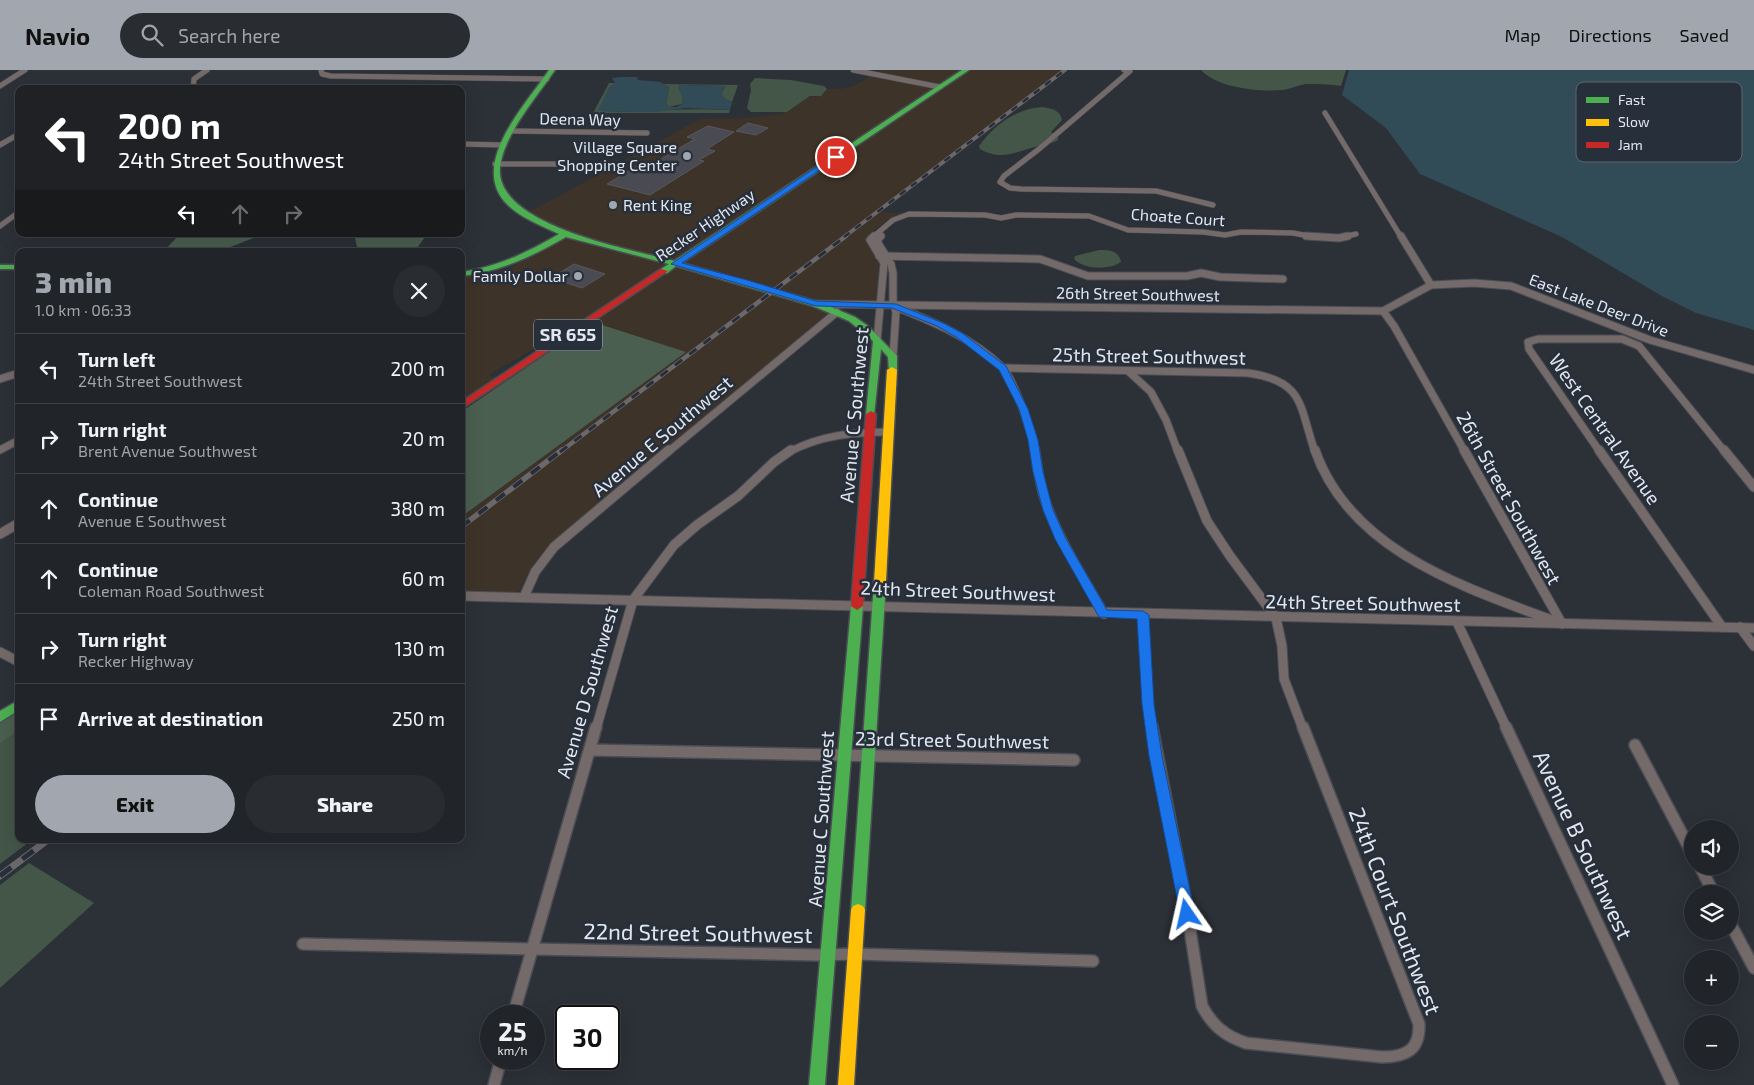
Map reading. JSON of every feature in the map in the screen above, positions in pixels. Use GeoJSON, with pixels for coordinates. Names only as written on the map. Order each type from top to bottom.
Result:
{"type":"FeatureCollection","features":[{"type":"Feature","properties":{"kind":"street"},"geometry":{"type":"LineString","coordinates":[[0,86],[25,70]]}},
{"type":"Feature","properties":{"kind":"street"},"geometry":{"type":"LineString","coordinates":[[193,85],[194,79],[207,70]]}},
{"type":"Feature","properties":{"kind":"street"},"geometry":{"type":"LineString","coordinates":[[321,70],[322,74],[331,76],[550,74]]}},
{"type":"Feature","properties":{"kind":"street"},"geometry":{"type":"LineString","coordinates":[[853,70],[940,87]]}},
{"type":"Feature","properties":{"kind":"street","name":"Recker Highway"},"geometry":{"type":"LineString","coordinates":[[465,403],[966,70]]}},
{"type":"Feature","properties":{"kind":"street"},"geometry":{"type":"LineString","coordinates":[[1124,70],[1130,71],[1004,176],[1000,182],[1010,188],[1022,189],[1156,191],[1213,204]]}},
{"type":"Feature","properties":{"kind":"street"},"geometry":{"type":"LineString","coordinates":[[550,74],[503,145],[495,164],[495,175],[499,189],[514,208],[533,221],[565,234],[744,282],[837,312],[865,328],[893,356]]}},
{"type":"Feature","properties":{"kind":"street"},"geometry":{"type":"LineString","coordinates":[[0,76],[15,77]]}},
{"type":"Feature","properties":{"kind":"street"},"geometry":{"type":"LineString","coordinates":[[1325,114],[1431,285]]}},
{"type":"Feature","properties":{"kind":"street","name":"Deena Way"},"geometry":{"type":"LineString","coordinates":[[512,131],[647,132]]}},
{"type":"Feature","properties":{"kind":"street"},"geometry":{"type":"LineString","coordinates":[[0,145],[15,136]]}},
{"type":"Feature","properties":{"kind":"street"},"geometry":{"type":"LineString","coordinates":[[465,144],[503,145]]}},
{"type":"Feature","properties":{"kind":"street"},"geometry":{"type":"LineString","coordinates":[[495,164],[564,164],[586,168]]}},
{"type":"Feature","properties":{"kind":"street","name":"Choate Court"},"geometry":{"type":"LineString","coordinates":[[909,214],[985,215],[998,218],[1016,215],[1090,216],[1128,230],[1203,232],[1226,235],[1241,232],[1293,233],[1312,237],[1339,238],[1356,234]]}},
{"type":"Feature","properties":{"kind":"street","name":"Avenue C Southwest"},"geometry":{"type":"LineString","coordinates":[[846,1085],[879,607],[883,510],[890,432],[896,312],[893,306],[893,271],[887,256],[878,243],[878,239],[909,214]]}},
{"type":"Feature","properties":{"kind":"street","name":"Avenue C Southwest"},"geometry":{"type":"LineString","coordinates":[[817,1085],[884,263],[870,240],[878,231],[899,216],[909,214]]}},
{"type":"Feature","properties":{"kind":"street"},"geometry":{"type":"LineString","coordinates":[[0,226],[15,215]]}},
{"type":"Feature","properties":{"kind":"street"},"geometry":{"type":"LineString","coordinates":[[465,274],[485,272],[506,267],[565,234]]}},
{"type":"Feature","properties":{"kind":"street"},"geometry":{"type":"LineString","coordinates":[[879,256],[1040,259],[1088,276],[1187,276],[1202,273],[1220,277],[1283,279]]}},
{"type":"Feature","properties":{"kind":"street"},"geometry":{"type":"LineString","coordinates":[[0,267],[15,267]]}},
{"type":"Feature","properties":{"kind":"street","name":"East Lake Deer Drive"},"geometry":{"type":"LineString","coordinates":[[1431,285],[1474,283],[1511,286],[1624,335],[1650,340],[1754,370]]}},
{"type":"Feature","properties":{"kind":"street","name":"26th Street Southwest"},"geometry":{"type":"LineString","coordinates":[[893,306],[1383,311],[1431,285]]}},
{"type":"Feature","properties":{"kind":"street"},"geometry":{"type":"LineString","coordinates":[[816,304],[893,306],[940,324],[959,335],[1003,368],[1024,409],[1033,440],[1038,472],[1048,510],[1061,539],[1104,614]]}},
{"type":"Feature","properties":{"kind":"street","name":"26th Street Southwest"},"geometry":{"type":"LineString","coordinates":[[1383,311],[1398,334],[1562,624]]}},
{"type":"Feature","properties":{"kind":"street","name":"Avenue E Southwest"},"geometry":{"type":"LineString","coordinates":[[524,597],[535,572],[554,547],[567,535],[837,312]]}},
{"type":"Feature","properties":{"kind":"street","name":"West Central Avenue"},"geometry":{"type":"LineString","coordinates":[[1639,346],[1624,335],[1538,339],[1528,342],[1527,346],[1722,627]]}},
{"type":"Feature","properties":{"kind":"street"},"geometry":{"type":"LineString","coordinates":[[1650,340],[1639,346],[1754,486]]}},
{"type":"Feature","properties":{"kind":"street","name":"25th Street Southwest"},"geometry":{"type":"LineString","coordinates":[[1003,368],[1248,373],[1271,378],[1290,389],[1300,402],[1314,450],[1326,478],[1339,498],[1364,524],[1409,557],[1454,580],[1511,605]]}},
{"type":"Feature","properties":{"kind":"street"},"geometry":{"type":"LineString","coordinates":[[1128,371],[1151,392],[1166,420],[1207,521],[1230,556],[1276,618]]}},
{"type":"Feature","properties":{"kind":"street"},"geometry":{"type":"LineString","coordinates":[[0,379],[15,374]]}},
{"type":"Feature","properties":{"kind":"street","name":"Avenue D Southwest"},"geometry":{"type":"LineString","coordinates":[[516,1005],[633,600],[643,591],[660,562],[674,545],[740,494],[789,451],[819,438],[853,432],[890,432]]}},
{"type":"Feature","properties":{"kind":"street"},"geometry":{"type":"LineString","coordinates":[[0,450],[15,442]]}},
{"type":"Feature","properties":{"kind":"street"},"geometry":{"type":"LineString","coordinates":[[0,534],[15,525]]}},
{"type":"Feature","properties":{"kind":"street","name":"24th Street Southwest"},"geometry":{"type":"LineString","coordinates":[[465,596],[857,605],[1143,615],[1754,628]]}},
{"type":"Feature","properties":{"kind":"street"},"geometry":{"type":"LineString","coordinates":[[1511,605],[1562,624]]}},
{"type":"Feature","properties":{"kind":"street"},"geometry":{"type":"LineString","coordinates":[[1511,605],[1516,617],[1512,623]]}},
{"type":"Feature","properties":{"kind":"street","name":"24th Court Southwest"},"geometry":{"type":"LineString","coordinates":[[1143,615],[1148,704],[1157,766],[1185,898],[1202,1006],[1208,1017],[1218,1029],[1233,1039],[1246,1043],[1394,1058],[1416,1047],[1420,1036],[1419,1024],[1284,680],[1282,646],[1276,618]]}},
{"type":"Feature","properties":{"kind":"street","name":"Avenue B Southwest"},"geometry":{"type":"LineString","coordinates":[[1457,622],[1673,1085]]}},
{"type":"Feature","properties":{"kind":"street"},"geometry":{"type":"LineString","coordinates":[[1740,627],[1754,646]]}},
{"type":"Feature","properties":{"kind":"street"},"geometry":{"type":"LineString","coordinates":[[0,652],[15,660]]}},
{"type":"Feature","properties":{"kind":"street"},"geometry":{"type":"LineString","coordinates":[[0,717],[15,707]]}},
{"type":"Feature","properties":{"kind":"street"},"geometry":{"type":"LineString","coordinates":[[1635,745],[1684,838]]}},
{"type":"Feature","properties":{"kind":"street","name":"23rd Street Southwest"},"geometry":{"type":"LineString","coordinates":[[590,750],[1074,760]]}},
{"type":"Feature","properties":{"kind":"street"},"geometry":{"type":"LineString","coordinates":[[1739,940],[1754,968]]}},
{"type":"Feature","properties":{"kind":"street","name":"22nd Street Southwest"},"geometry":{"type":"LineString","coordinates":[[303,944],[855,954],[1093,961]]}},
{"type":"Feature","properties":{"kind":"street"},"geometry":{"type":"LineString","coordinates":[[494,1085],[498,1070]]}},
{"type":"Feature","properties":{"kind":"shaded area"},"geometry":{"type":"Polygon","coordinates":[[[880,70],[962,70],[939,86],[875,73],[880,70]]]}},
{"type":"Feature","properties":{"kind":"shaded area"},"geometry":{"type":"Polygon","coordinates":[[[970,70],[1065,70],[874,212],[904,213],[895,215],[874,230],[866,239],[879,263],[877,303],[817,302],[682,263],[970,70]]]}},
{"type":"Feature","properties":{"kind":"shaded area"},"geometry":{"type":"Polygon","coordinates":[[[872,75],[936,88],[674,261],[568,232],[525,212],[537,208],[700,119],[746,118],[781,114],[791,110],[810,96],[817,97],[825,93],[827,89],[854,86],[872,75]]]}},
{"type":"Feature","properties":{"kind":"shaded area"},"geometry":{"type":"Polygon","coordinates":[[[566,236],[669,265],[584,320],[489,375],[496,378],[465,399],[465,276],[486,274],[510,268],[566,236]]]}},
{"type":"Feature","properties":{"kind":"shaded area"},"geometry":{"type":"Polygon","coordinates":[[[677,267],[742,284],[831,313],[561,534],[529,571],[518,593],[465,592],[465,514],[685,352],[593,322],[677,267]]]}},
{"type":"Feature","properties":{"kind":"green space"},"geometry":{"type":"Polygon","coordinates":[[[1201,70],[1346,70],[1341,86],[1306,84],[1273,90],[1239,88],[1228,85],[1208,76],[1201,70]]]}},
{"type":"Feature","properties":{"kind":"green space"},"geometry":{"type":"Polygon","coordinates":[[[755,78],[791,80],[824,86],[827,89],[821,96],[810,96],[787,112],[751,112],[747,108],[751,90],[750,84],[755,78]]]}},
{"type":"Feature","properties":{"kind":"green space"},"geometry":{"type":"Polygon","coordinates":[[[609,83],[615,83],[609,88],[599,111],[730,110],[729,113],[593,113],[609,83]]]}},
{"type":"Feature","properties":{"kind":"green space"},"geometry":{"type":"Polygon","coordinates":[[[662,84],[738,85],[732,102],[725,99],[721,94],[724,86],[683,85],[681,90],[682,104],[669,107],[666,104],[669,87],[662,84]]]}},
{"type":"Feature","properties":{"kind":"green space"},"geometry":{"type":"Polygon","coordinates":[[[1043,107],[1056,110],[1060,114],[1062,120],[1051,132],[1058,137],[1058,140],[1055,142],[1001,155],[987,153],[980,149],[979,146],[985,138],[1007,119],[1033,108],[1043,107]]]}},
{"type":"Feature","properties":{"kind":"green space"},"geometry":{"type":"Polygon","coordinates":[[[177,237],[256,237],[228,248],[167,248],[177,237]]]}},
{"type":"Feature","properties":{"kind":"green space"},"geometry":{"type":"Polygon","coordinates":[[[355,237],[425,237],[417,248],[357,248],[355,237]]]}},
{"type":"Feature","properties":{"kind":"green space"},"geometry":{"type":"Polygon","coordinates":[[[1099,250],[1116,253],[1121,262],[1116,265],[1097,268],[1078,263],[1074,259],[1075,256],[1099,250]]]}},
{"type":"Feature","properties":{"kind":"green space"},"geometry":{"type":"Polygon","coordinates":[[[593,322],[686,352],[465,514],[465,409],[593,322]]]}},
{"type":"Feature","properties":{"kind":"green space"},"geometry":{"type":"Polygon","coordinates":[[[15,713],[15,734],[0,744],[0,722],[15,713]]]}},
{"type":"Feature","properties":{"kind":"green space"},"geometry":{"type":"Polygon","coordinates":[[[15,734],[15,843],[28,843],[0,864],[0,744],[15,734]]]}},
{"type":"Feature","properties":{"kind":"green space"},"geometry":{"type":"Polygon","coordinates":[[[29,863],[94,903],[0,988],[0,885],[29,863]]]}},
{"type":"Feature","properties":{"kind":"water"},"geometry":{"type":"Polygon","coordinates":[[[1349,70],[1754,70],[1754,330],[1696,313],[1660,295],[1562,237],[1420,174],[1386,128],[1342,95],[1349,70]]]}},
{"type":"Feature","properties":{"kind":"water"},"geometry":{"type":"Polygon","coordinates":[[[637,77],[638,80],[660,82],[669,87],[666,104],[669,107],[677,107],[682,104],[683,98],[678,88],[679,85],[725,86],[721,94],[725,99],[732,102],[730,110],[686,108],[655,112],[598,111],[609,88],[615,83],[612,78],[637,77]]]}},
{"type":"Feature","properties":{"kind":"building"},"geometry":{"type":"Polygon","coordinates":[[[748,123],[768,128],[756,135],[736,131],[748,123]]]}},
{"type":"Feature","properties":{"kind":"building","name":"Village Square Shopping Center"},"geometry":{"type":"Polygon","coordinates":[[[708,126],[734,132],[707,149],[715,151],[699,160],[704,161],[650,195],[607,184],[644,162],[652,164],[695,139],[687,137],[708,126]]]}},
{"type":"Feature","properties":{"kind":"building","name":"Family Dollar"},"geometry":{"type":"Polygon","coordinates":[[[574,264],[605,274],[582,288],[551,278],[574,264]]]}},
{"type":"Feature","properties":{"kind":"railway"},"geometry":{"type":"LineString","coordinates":[[844,237],[1065,70]]}},
{"type":"Feature","properties":{"kind":"railway"},"geometry":{"type":"LineString","coordinates":[[560,452],[846,236]]}},
{"type":"Feature","properties":{"kind":"railway"},"geometry":{"type":"LineString","coordinates":[[465,524],[562,450]]}},
{"type":"Feature","properties":{"kind":"railway"},"geometry":{"type":"LineString","coordinates":[[0,876],[44,843]]}},
{"type":"Feature","properties":{"kind":"traffic: fast"},"geometry":{"type":"LineString","coordinates":[[552,70],[517,120],[504,142],[497,162],[497,181],[507,199],[529,217],[565,234],[744,282],[816,304],[852,319],[865,328],[893,356],[892,370]]}},
{"type":"Feature","properties":{"kind":"traffic: fast"},"geometry":{"type":"LineString","coordinates":[[664,271],[966,70]]}},
{"type":"Feature","properties":{"kind":"traffic: fast"},"geometry":{"type":"LineString","coordinates":[[465,273],[503,265],[528,255],[565,234]]}},
{"type":"Feature","properties":{"kind":"traffic: fast"},"geometry":{"type":"LineString","coordinates":[[0,267],[15,267]]}},
{"type":"Feature","properties":{"kind":"traffic: fast"},"geometry":{"type":"LineString","coordinates":[[871,414],[877,341]]}},
{"type":"Feature","properties":{"kind":"traffic: fast"},"geometry":{"type":"LineString","coordinates":[[858,910],[880,582]]}},
{"type":"Feature","properties":{"kind":"traffic: fast"},"geometry":{"type":"LineString","coordinates":[[817,1085],[857,606]]}},
{"type":"Feature","properties":{"kind":"traffic: fast"},"geometry":{"type":"LineString","coordinates":[[0,717],[15,707]]}},
{"type":"Feature","properties":{"kind":"traffic: slow"},"geometry":{"type":"LineString","coordinates":[[880,582],[892,370]]}},
{"type":"Feature","properties":{"kind":"traffic: slow"},"geometry":{"type":"LineString","coordinates":[[846,1085],[858,910]]}},
{"type":"Feature","properties":{"kind":"traffic: jam"},"geometry":{"type":"LineString","coordinates":[[465,403],[664,271]]}},
{"type":"Feature","properties":{"kind":"traffic: jam"},"geometry":{"type":"LineString","coordinates":[[857,606],[871,414]]}},
{"type":"Feature","properties":{"kind":"place","name":"Village Square Shopping Center"},"geometry":{"type":"Point","coordinates":[687,156]}},
{"type":"Feature","properties":{"kind":"place","name":"Rent King"},"geometry":{"type":"Point","coordinates":[613,205]}},
{"type":"Feature","properties":{"kind":"place","name":"Family Dollar"},"geometry":{"type":"Point","coordinates":[578,276]}},
{"type":"Feature","properties":{"kind":"route"},"geometry":{"type":"LineString","coordinates":[[836,157],[676,264],[816,304],[893,306],[940,324],[972,344],[1003,368],[1024,409],[1033,440],[1038,472],[1048,510],[1061,539],[1104,614],[1143,615],[1148,704],[1170,834],[1187,914]]}}]}
